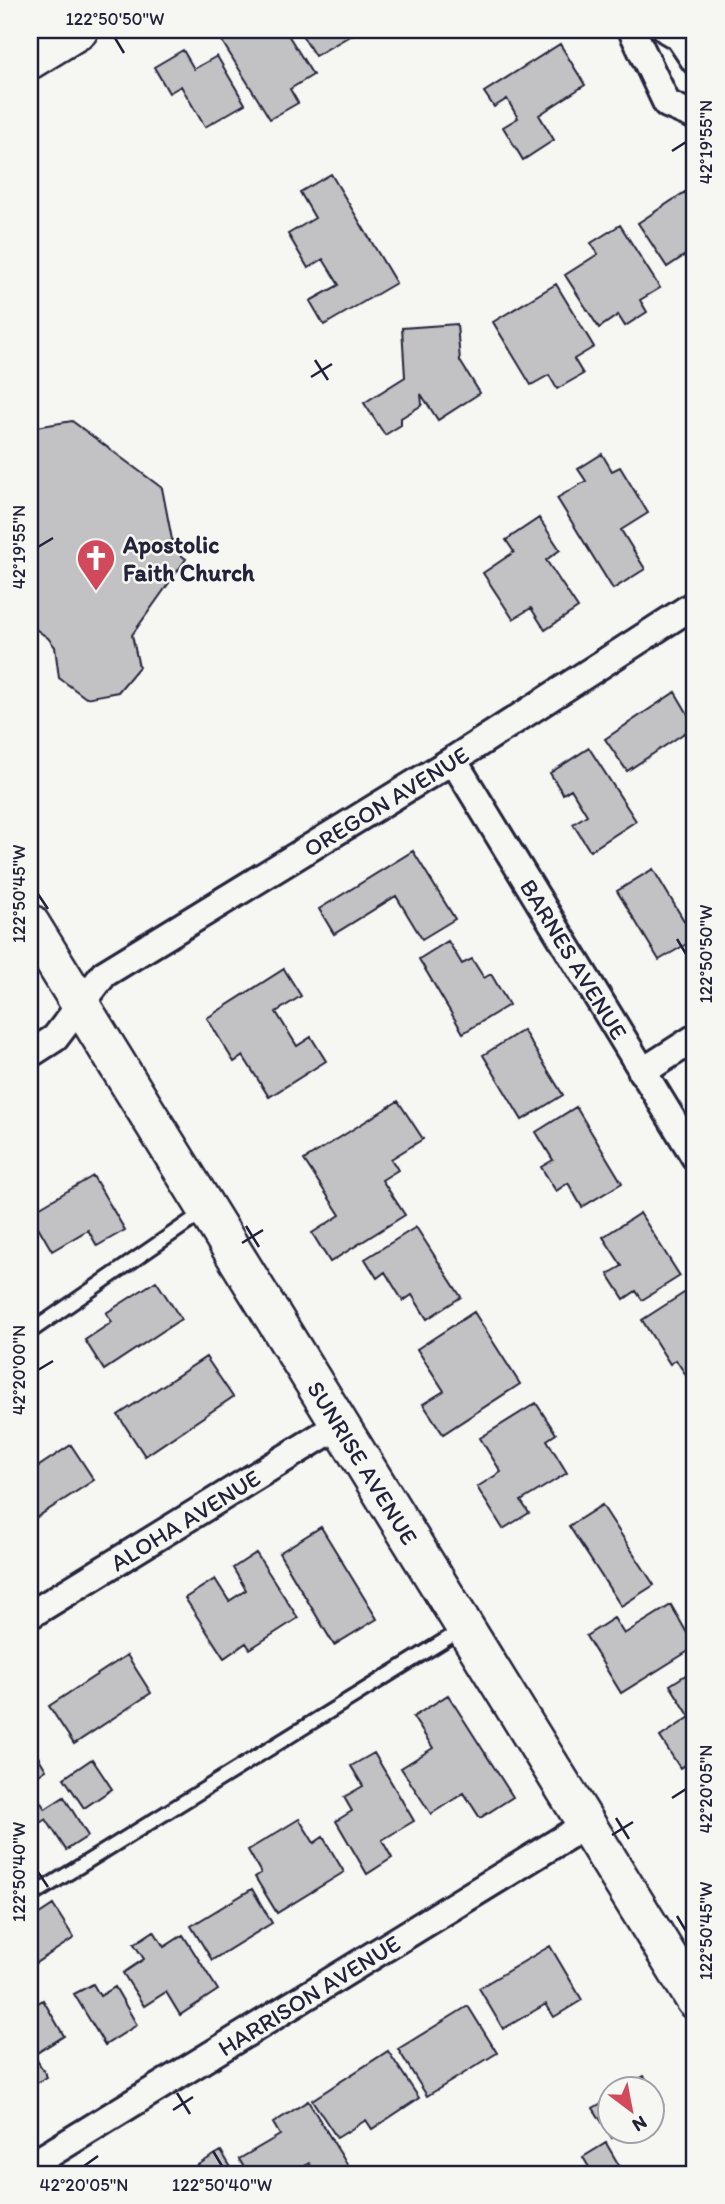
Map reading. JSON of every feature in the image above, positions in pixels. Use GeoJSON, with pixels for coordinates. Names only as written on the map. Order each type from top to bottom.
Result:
{"type":"FeatureCollection","features":[{"type":"Feature","properties":{"kind":"street"},"geometry":{"type":"LineString","coordinates":[[30,60],[79,30]]}},
{"type":"Feature","properties":{"kind":"street"},"geometry":{"type":"LineString","coordinates":[[632,30],[667,104],[695,116]]}},
{"type":"Feature","properties":{"kind":"street"},"geometry":{"type":"LineString","coordinates":[[667,30],[679,37],[695,61]]}},
{"type":"Feature","properties":{"kind":"street","name":"OREGON AVENUE"},"geometry":{"type":"LineString","coordinates":[[30,1054],[55,1038],[104,974],[453,760],[695,604]]}},
{"type":"Feature","properties":{"kind":"street","name":"BARNES AVENUE"},"geometry":{"type":"LineString","coordinates":[[453,760],[695,1157]]}},
{"type":"Feature","properties":{"kind":"street","name":"SUNRISE AVENUE"},"geometry":{"type":"LineString","coordinates":[[30,923],[695,2000]]}},
{"type":"Feature","properties":{"kind":"street"},"geometry":{"type":"LineString","coordinates":[[642,1072],[695,1038]]}},
{"type":"Feature","properties":{"kind":"street","name":"ALOHA AVENUE"},"geometry":{"type":"LineString","coordinates":[[30,1615],[339,1425]]}},
{"type":"Feature","properties":{"kind":"street","name":"HARRISON AVENUE"},"geometry":{"type":"LineString","coordinates":[[30,2166],[587,1824]]}},
{"type":"Feature","properties":{"kind":"lane"},"geometry":{"type":"LineString","coordinates":[[30,1332],[207,1210]]}},
{"type":"Feature","properties":{"kind":"lane"},"geometry":{"type":"LineString","coordinates":[[30,1897],[466,1628]]}},
{"type":"Feature","properties":{"kind":"building"},"geometry":{"type":"Polygon","coordinates":[[[215,30],[255,30],[257,33],[285,30],[313,75],[290,89],[298,103],[270,119],[215,30]]]}},
{"type":"Feature","properties":{"kind":"building"},"geometry":{"type":"Polygon","coordinates":[[[299,30],[360,30],[315,56],[299,30]]]}},
{"type":"Feature","properties":{"kind":"building"},"geometry":{"type":"Polygon","coordinates":[[[560,44],[585,85],[539,115],[554,140],[523,160],[503,127],[518,118],[507,99],[494,107],[484,92],[560,44]]]}},
{"type":"Feature","properties":{"kind":"building"},"geometry":{"type":"Polygon","coordinates":[[[183,50],[194,69],[217,56],[245,104],[205,127],[181,86],[169,93],[154,67],[183,50]]]}},
{"type":"Feature","properties":{"kind":"building"},"geometry":{"type":"Polygon","coordinates":[[[331,174],[396,283],[324,325],[310,301],[339,285],[323,259],[308,268],[288,234],[315,218],[300,192],[331,174]]]}},
{"type":"Feature","properties":{"kind":"building"},"geometry":{"type":"Polygon","coordinates":[[[685,192],[695,208],[695,254],[693,250],[667,267],[638,223],[685,192]]]}},
{"type":"Feature","properties":{"kind":"building"},"geometry":{"type":"Polygon","coordinates":[[[620,225],[660,288],[640,300],[647,312],[625,326],[618,315],[599,328],[565,275],[598,254],[591,243],[620,225]]]}},
{"type":"Feature","properties":{"kind":"building"},"geometry":{"type":"Polygon","coordinates":[[[556,284],[594,347],[574,359],[583,374],[557,389],[549,375],[531,385],[493,322],[556,284]]]}},
{"type":"Feature","properties":{"kind":"building"},"geometry":{"type":"Polygon","coordinates":[[[457,324],[460,361],[480,393],[438,420],[421,394],[422,405],[401,418],[401,425],[385,435],[364,403],[405,377],[402,328],[457,324]]]}},
{"type":"Feature","properties":{"kind":"building","name":"Apostolic Faith Church"},"geometry":{"type":"Polygon","coordinates":[[[72,421],[162,488],[174,550],[186,559],[132,635],[139,667],[118,692],[86,698],[59,678],[55,647],[48,638],[30,625],[30,428],[72,421]]]}},
{"type":"Feature","properties":{"kind":"building"},"geometry":{"type":"Polygon","coordinates":[[[602,454],[612,471],[620,467],[648,513],[621,530],[645,569],[613,589],[557,498],[586,481],[578,469],[602,454]]]}},
{"type":"Feature","properties":{"kind":"building"},"geometry":{"type":"Polygon","coordinates":[[[539,518],[560,550],[546,560],[578,608],[545,630],[531,608],[513,619],[483,573],[514,552],[506,540],[539,518]]]}},
{"type":"Feature","properties":{"kind":"building"},"geometry":{"type":"Polygon","coordinates":[[[675,692],[695,726],[627,771],[605,739],[675,692]]]}},
{"type":"Feature","properties":{"kind":"building"},"geometry":{"type":"Polygon","coordinates":[[[589,748],[636,821],[590,851],[573,824],[587,815],[571,789],[563,794],[550,773],[589,748]]]}},
{"type":"Feature","properties":{"kind":"building"},"geometry":{"type":"Polygon","coordinates":[[[413,851],[455,919],[422,939],[396,896],[334,934],[319,909],[413,851]]]}},
{"type":"Feature","properties":{"kind":"building"},"geometry":{"type":"Polygon","coordinates":[[[653,869],[695,939],[659,960],[617,891],[653,869]]]}},
{"type":"Feature","properties":{"kind":"building"},"geometry":{"type":"Polygon","coordinates":[[[448,941],[462,964],[472,959],[484,978],[491,974],[509,1005],[463,1033],[419,959],[448,941]]]}},
{"type":"Feature","properties":{"kind":"building"},"geometry":{"type":"Polygon","coordinates":[[[284,969],[301,996],[276,1012],[297,1046],[311,1037],[326,1061],[269,1097],[243,1056],[234,1062],[207,1018],[284,969]]]}},
{"type":"Feature","properties":{"kind":"building"},"geometry":{"type":"Polygon","coordinates":[[[523,1030],[563,1095],[522,1120],[483,1055],[523,1030]]]}},
{"type":"Feature","properties":{"kind":"building"},"geometry":{"type":"Polygon","coordinates":[[[398,1101],[423,1139],[391,1159],[398,1170],[382,1180],[405,1215],[330,1262],[312,1233],[340,1215],[304,1160],[398,1101]]]}},
{"type":"Feature","properties":{"kind":"building"},"geometry":{"type":"Polygon","coordinates":[[[576,1107],[622,1183],[582,1207],[568,1183],[556,1191],[541,1167],[553,1160],[536,1132],[576,1107]]]}},
{"type":"Feature","properties":{"kind":"building"},"geometry":{"type":"Polygon","coordinates":[[[93,1176],[125,1230],[97,1246],[88,1230],[52,1251],[30,1213],[93,1176]]]}},
{"type":"Feature","properties":{"kind":"building"},"geometry":{"type":"Polygon","coordinates":[[[640,1213],[680,1276],[642,1300],[636,1291],[624,1299],[608,1274],[622,1266],[603,1237],[640,1213]]]}},
{"type":"Feature","properties":{"kind":"building"},"geometry":{"type":"Polygon","coordinates":[[[416,1227],[461,1297],[427,1319],[412,1295],[403,1301],[385,1272],[377,1278],[365,1259],[416,1227]]]}},
{"type":"Feature","properties":{"kind":"building"},"geometry":{"type":"Polygon","coordinates":[[[156,1281],[181,1319],[104,1370],[85,1340],[112,1322],[106,1313],[156,1281]]]}},
{"type":"Feature","properties":{"kind":"building"},"geometry":{"type":"Polygon","coordinates":[[[687,1291],[695,1303],[695,1389],[676,1360],[670,1364],[642,1320],[687,1291]]]}},
{"type":"Feature","properties":{"kind":"building"},"geometry":{"type":"Polygon","coordinates":[[[474,1312],[520,1384],[443,1434],[423,1404],[444,1391],[417,1349],[474,1312]]]}},
{"type":"Feature","properties":{"kind":"building"},"geometry":{"type":"Polygon","coordinates":[[[206,1357],[233,1397],[145,1456],[118,1415],[206,1357]]]}},
{"type":"Feature","properties":{"kind":"building"},"geometry":{"type":"Polygon","coordinates":[[[536,1403],[556,1434],[547,1440],[567,1473],[521,1501],[529,1513],[503,1529],[477,1487],[501,1472],[480,1438],[536,1403]]]}},
{"type":"Feature","properties":{"kind":"building"},"geometry":{"type":"Polygon","coordinates":[[[71,1445],[94,1480],[34,1519],[30,1513],[30,1472],[71,1445]]]}},
{"type":"Feature","properties":{"kind":"building"},"geometry":{"type":"Polygon","coordinates":[[[602,1505],[654,1585],[621,1606],[569,1526],[602,1505]]]}},
{"type":"Feature","properties":{"kind":"building"},"geometry":{"type":"Polygon","coordinates":[[[321,1527],[377,1619],[334,1645],[279,1553],[321,1527]]]}},
{"type":"Feature","properties":{"kind":"building"},"geometry":{"type":"Polygon","coordinates":[[[256,1553],[298,1618],[250,1649],[246,1643],[224,1658],[185,1598],[215,1579],[229,1601],[246,1590],[233,1568],[256,1553]]]}},
{"type":"Feature","properties":{"kind":"building"},"geometry":{"type":"Polygon","coordinates":[[[671,1605],[695,1647],[621,1693],[586,1636],[614,1618],[624,1634],[671,1605]]]}},
{"type":"Feature","properties":{"kind":"building"},"geometry":{"type":"Polygon","coordinates":[[[127,1655],[151,1693],[74,1744],[49,1706],[127,1655]]]}},
{"type":"Feature","properties":{"kind":"building"},"geometry":{"type":"Polygon","coordinates":[[[695,1669],[695,1759],[680,1768],[660,1737],[690,1717],[670,1685],[695,1669]]]}},
{"type":"Feature","properties":{"kind":"building"},"geometry":{"type":"Polygon","coordinates":[[[448,1695],[513,1797],[480,1818],[464,1793],[431,1814],[401,1768],[433,1748],[413,1717],[448,1695]]]}},
{"type":"Feature","properties":{"kind":"building"},"geometry":{"type":"Polygon","coordinates":[[[30,1743],[46,1770],[30,1781],[30,1743]]]}},
{"type":"Feature","properties":{"kind":"building"},"geometry":{"type":"Polygon","coordinates":[[[374,1753],[414,1821],[382,1840],[392,1858],[367,1874],[336,1821],[352,1811],[344,1797],[363,1786],[351,1766],[374,1753]]]}},
{"type":"Feature","properties":{"kind":"building"},"geometry":{"type":"Polygon","coordinates":[[[92,1759],[112,1789],[84,1808],[64,1778],[92,1759]]]}},
{"type":"Feature","properties":{"kind":"building"},"geometry":{"type":"Polygon","coordinates":[[[30,1785],[45,1809],[64,1797],[88,1836],[66,1850],[46,1819],[30,1829],[30,1785]]]}},
{"type":"Feature","properties":{"kind":"building"},"geometry":{"type":"Polygon","coordinates":[[[299,1819],[314,1843],[323,1837],[344,1872],[277,1913],[255,1877],[261,1873],[248,1850],[299,1819]]]}},
{"type":"Feature","properties":{"kind":"building"},"geometry":{"type":"Polygon","coordinates":[[[252,1889],[272,1923],[212,1960],[191,1926],[252,1889]]]}},
{"type":"Feature","properties":{"kind":"building"},"geometry":{"type":"Polygon","coordinates":[[[53,1905],[74,1938],[34,1964],[30,1958],[30,1920],[53,1905]]]}},
{"type":"Feature","properties":{"kind":"building"},"geometry":{"type":"Polygon","coordinates":[[[154,1931],[164,1947],[183,1935],[218,1990],[180,2015],[166,1992],[144,2006],[123,1973],[144,1959],[134,1944],[154,1931]]]}},
{"type":"Feature","properties":{"kind":"building"},"geometry":{"type":"Polygon","coordinates":[[[550,1946],[582,2000],[554,2017],[546,2004],[503,2029],[479,1988],[550,1946]]]}},
{"type":"Feature","properties":{"kind":"building"},"geometry":{"type":"Polygon","coordinates":[[[93,1984],[100,1996],[115,1987],[137,2025],[105,2045],[74,1994],[93,1984]]]}},
{"type":"Feature","properties":{"kind":"building"},"geometry":{"type":"Polygon","coordinates":[[[43,2000],[64,2036],[34,2055],[47,2077],[30,2087],[30,2008],[43,2000]]]}},
{"type":"Feature","properties":{"kind":"building"},"geometry":{"type":"Polygon","coordinates":[[[468,2006],[497,2053],[427,2096],[398,2049],[468,2006]]]}},
{"type":"Feature","properties":{"kind":"building"},"geometry":{"type":"Polygon","coordinates":[[[388,2051],[419,2098],[372,2129],[366,2120],[337,2138],[312,2100],[388,2051]]]}},
{"type":"Feature","properties":{"kind":"building"},"geometry":{"type":"Polygon","coordinates":[[[308,2101],[353,2174],[316,2174],[309,2163],[291,2174],[248,2174],[239,2159],[280,2135],[273,2123],[308,2101]]]}},
{"type":"Feature","properties":{"kind":"building"},"geometry":{"type":"Polygon","coordinates":[[[607,2144],[624,2174],[593,2174],[583,2157],[607,2144]]]}},
{"type":"Feature","properties":{"kind":"building"},"geometry":{"type":"Polygon","coordinates":[[[221,2151],[235,2174],[184,2173],[221,2151]]]}},
{"type":"Feature","properties":{"kind":"place","name":"Apostolic Faith Church"},"geometry":{"type":"Point","coordinates":[96,592]}}]}
